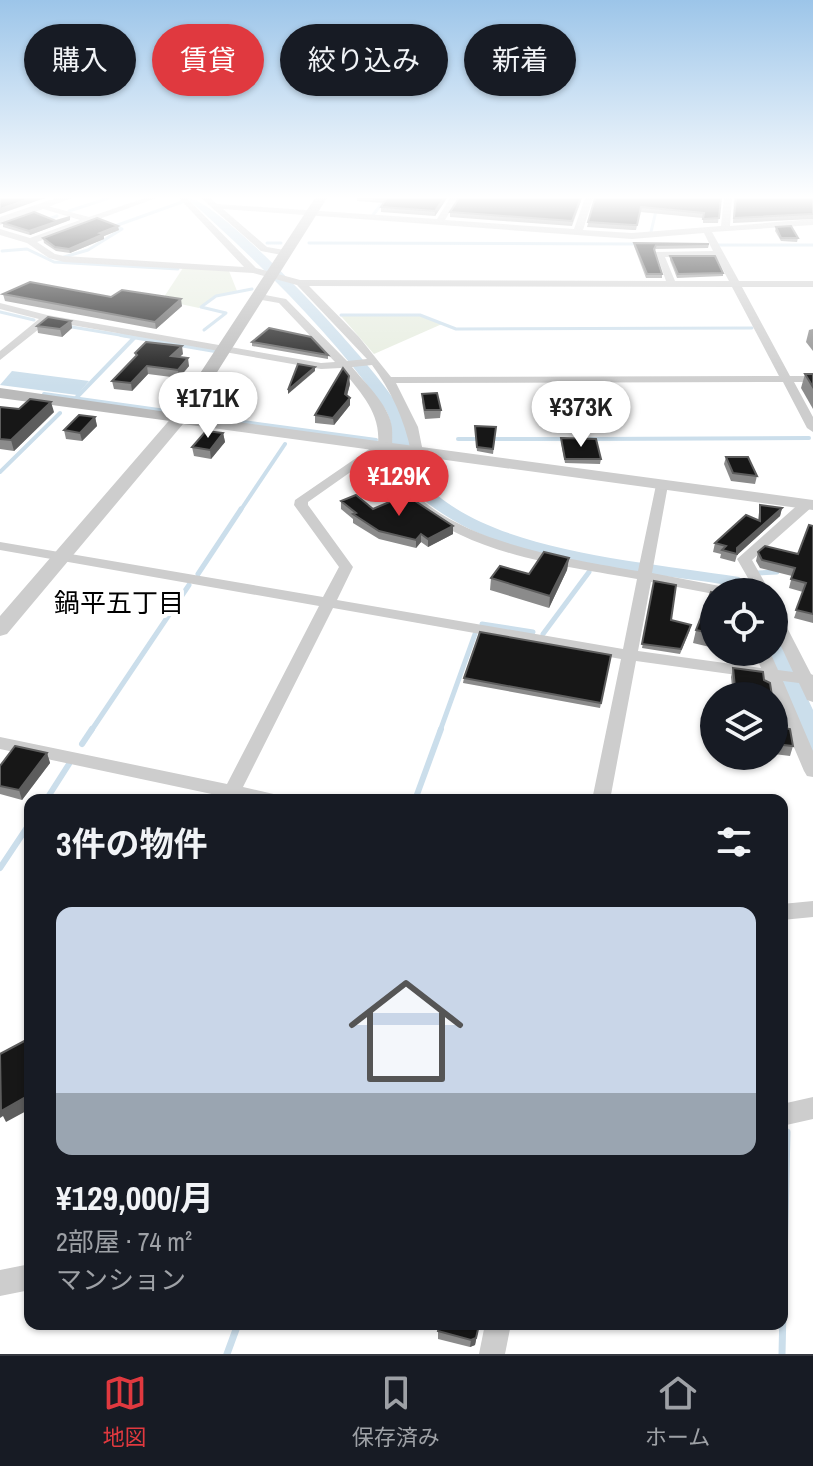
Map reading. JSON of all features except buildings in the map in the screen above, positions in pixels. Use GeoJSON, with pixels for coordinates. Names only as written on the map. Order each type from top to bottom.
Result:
{"type":"FeatureCollection","features":[{"type":"Feature","properties":{"kind":"main road"},"geometry":{"type":"LineString","coordinates":[[0,393],[179,419],[282,261]]}},
{"type":"Feature","properties":{"kind":"street"},"geometry":{"type":"LineString","coordinates":[[102,261],[253,270]]}},
{"type":"Feature","properties":{"kind":"street"},"geometry":{"type":"LineString","coordinates":[[244,261],[253,270],[272,280],[300,283],[813,284]]}},
{"type":"Feature","properties":{"kind":"street"},"geometry":{"type":"LineString","coordinates":[[662,261],[672,284]]}},
{"type":"Feature","properties":{"kind":"street"},"geometry":{"type":"LineString","coordinates":[[723,261],[813,428]]}},
{"type":"Feature","properties":{"kind":"street"},"geometry":{"type":"LineString","coordinates":[[272,280],[282,301],[349,366],[377,407],[386,426],[385,447],[401,485],[414,499],[455,526],[528,554],[700,587]]}},
{"type":"Feature","properties":{"kind":"street"},"geometry":{"type":"LineString","coordinates":[[300,283],[386,380],[403,406],[415,435],[415,451]]}},
{"type":"Feature","properties":{"kind":"street"},"geometry":{"type":"LineString","coordinates":[[0,306],[47,318],[321,366],[371,362]]}},
{"type":"Feature","properties":{"kind":"street"},"geometry":{"type":"LineString","coordinates":[[0,357],[47,318]]}},
{"type":"Feature","properties":{"kind":"street"},"geometry":{"type":"LineString","coordinates":[[386,380],[813,379]]}},
{"type":"Feature","properties":{"kind":"street"},"geometry":{"type":"LineString","coordinates":[[0,629],[179,419],[810,504]]}},
{"type":"Feature","properties":{"kind":"street"},"geometry":{"type":"LineString","coordinates":[[231,794],[330,604],[346,563],[301,505],[302,500],[385,447]]}},
{"type":"Feature","properties":{"kind":"street"},"geometry":{"type":"LineString","coordinates":[[602,794],[662,485]]}},
{"type":"Feature","properties":{"kind":"street"},"geometry":{"type":"LineString","coordinates":[[755,578],[744,559],[810,504]]}},
{"type":"Feature","properties":{"kind":"street"},"geometry":{"type":"LineString","coordinates":[[0,546],[629,655],[773,672],[806,679]]}},
{"type":"Feature","properties":{"kind":"street"},"geometry":{"type":"LineString","coordinates":[[788,643],[813,696]]}},
{"type":"Feature","properties":{"kind":"street"},"geometry":{"type":"LineString","coordinates":[[770,666],[813,771]]}},
{"type":"Feature","properties":{"kind":"street"},"geometry":{"type":"LineString","coordinates":[[0,743],[221,794]]}},
{"type":"Feature","properties":{"kind":"street"},"geometry":{"type":"LineString","coordinates":[[788,911],[813,909]]}},
{"type":"Feature","properties":{"kind":"street"},"geometry":{"type":"LineString","coordinates":[[788,1114],[813,1108]]}},
{"type":"Feature","properties":{"kind":"street"},"geometry":{"type":"LineString","coordinates":[[0,1283],[24,1278]]}},
{"type":"Feature","properties":{"kind":"street"},"geometry":{"type":"LineString","coordinates":[[492,1354],[497,1330]]}},
{"type":"Feature","properties":{"kind":"shaded area"},"geometry":{"type":"Polygon","coordinates":[[[183,268],[229,271],[237,291],[215,296],[199,308],[162,300],[183,268]]]}},
{"type":"Feature","properties":{"kind":"shaded area"},"geometry":{"type":"Polygon","coordinates":[[[341,316],[420,316],[442,324],[374,354],[341,316]]]}},
{"type":"Feature","properties":{"kind":"water"},"geometry":{"type":"Polygon","coordinates":[[[254,261],[270,261],[383,384],[403,419],[418,470],[436,494],[452,506],[482,522],[552,546],[740,578],[700,578],[700,581],[570,561],[495,540],[461,524],[430,505],[400,474],[393,459],[389,417],[339,350],[254,261]]]}},
{"type":"Feature","properties":{"kind":"water"},"geometry":{"type":"Polygon","coordinates":[[[12,371],[89,381],[77,395],[0,385],[12,371]]]}},
{"type":"Feature","properties":{"kind":"water"},"geometry":{"type":"Polygon","coordinates":[[[788,656],[813,710],[813,757],[788,700],[788,682],[780,682],[773,666],[788,666],[788,656]]]}},
{"type":"Feature","properties":{"kind":"waterway"},"geometry":{"type":"LineString","coordinates":[[52,261],[178,269]]}},
{"type":"Feature","properties":{"kind":"waterway"},"geometry":{"type":"LineString","coordinates":[[204,330],[226,313],[201,307],[216,296],[252,289]]}},
{"type":"Feature","properties":{"kind":"waterway"},"geometry":{"type":"LineString","coordinates":[[0,312],[34,320]]}},
{"type":"Feature","properties":{"kind":"waterway"},"geometry":{"type":"LineString","coordinates":[[341,315],[420,315],[456,329],[752,328]]}},
{"type":"Feature","properties":{"kind":"waterway"},"geometry":{"type":"LineString","coordinates":[[66,326],[132,337]]}},
{"type":"Feature","properties":{"kind":"waterway"},"geometry":{"type":"LineString","coordinates":[[121,335],[135,337]]}},
{"type":"Feature","properties":{"kind":"waterway"},"geometry":{"type":"LineString","coordinates":[[76,398],[135,337]]}},
{"type":"Feature","properties":{"kind":"waterway"},"geometry":{"type":"LineString","coordinates":[[135,337],[215,351]]}},
{"type":"Feature","properties":{"kind":"waterway"},"geometry":{"type":"LineString","coordinates":[[44,394],[173,412]]}},
{"type":"Feature","properties":{"kind":"waterway"},"geometry":{"type":"LineString","coordinates":[[0,472],[60,413]]}},
{"type":"Feature","properties":{"kind":"waterway"},"geometry":{"type":"LineString","coordinates":[[192,415],[376,440]]}},
{"type":"Feature","properties":{"kind":"waterway"},"geometry":{"type":"LineString","coordinates":[[590,439],[809,438]]}},
{"type":"Feature","properties":{"kind":"waterway"},"geometry":{"type":"LineString","coordinates":[[458,439],[480,439]]}},
{"type":"Feature","properties":{"kind":"waterway"},"geometry":{"type":"LineString","coordinates":[[490,439],[564,439]]}},
{"type":"Feature","properties":{"kind":"waterway"},"geometry":{"type":"LineString","coordinates":[[240,511],[285,444]]}},
{"type":"Feature","properties":{"kind":"waterway"},"geometry":{"type":"LineString","coordinates":[[198,574],[241,509]]}},
{"type":"Feature","properties":{"kind":"waterway"},"geometry":{"type":"LineString","coordinates":[[543,634],[589,572]]}},
{"type":"Feature","properties":{"kind":"waterway"},"geometry":{"type":"LineString","coordinates":[[757,573],[777,572]]}},
{"type":"Feature","properties":{"kind":"waterway"},"geometry":{"type":"LineString","coordinates":[[91,731],[189,585]]}},
{"type":"Feature","properties":{"kind":"waterway"},"geometry":{"type":"LineString","coordinates":[[482,624],[533,632]]}},
{"type":"Feature","properties":{"kind":"waterway"},"geometry":{"type":"LineString","coordinates":[[440,731],[475,634]]}},
{"type":"Feature","properties":{"kind":"waterway"},"geometry":{"type":"LineString","coordinates":[[82,744],[92,729]]}},
{"type":"Feature","properties":{"kind":"waterway"},"geometry":{"type":"LineString","coordinates":[[417,794],[441,729]]}},
{"type":"Feature","properties":{"kind":"waterway"},"geometry":{"type":"LineString","coordinates":[[50,794],[69,764]]}},
{"type":"Feature","properties":{"kind":"waterway"},"geometry":{"type":"LineString","coordinates":[[0,868],[24,832]]}},
{"type":"Feature","properties":{"kind":"waterway"},"geometry":{"type":"LineString","coordinates":[[227,1354],[236,1330]]}},
{"type":"Feature","properties":{"kind":"waterway"},"geometry":{"type":"LineString","coordinates":[[782,1354],[783,1330]]}},
{"type":"Feature","properties":{"kind":"district","name":"鍋平五丁目"},"geometry":{"type":"Point","coordinates":[119,602]}}]}
